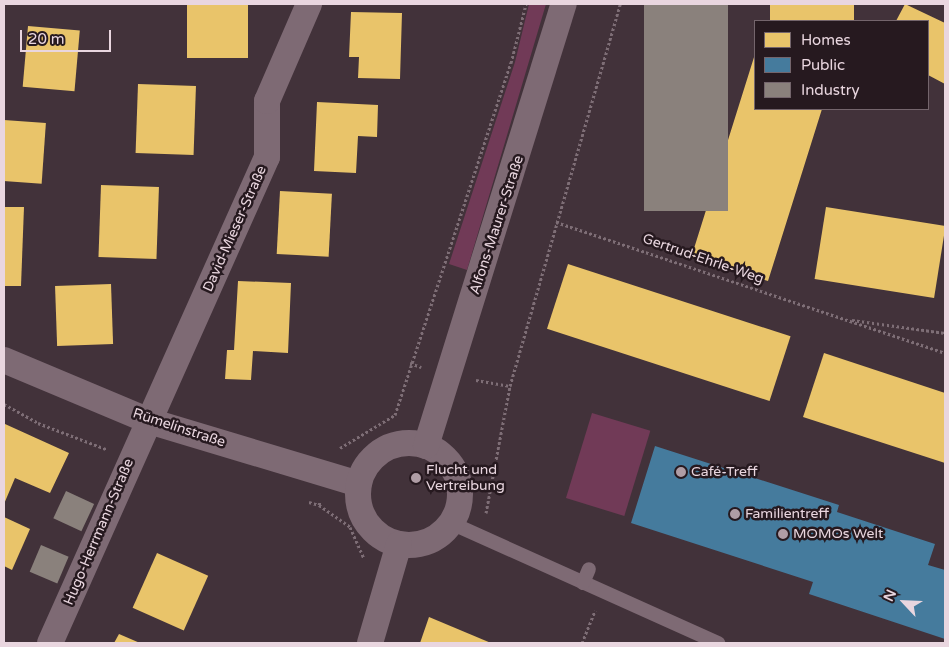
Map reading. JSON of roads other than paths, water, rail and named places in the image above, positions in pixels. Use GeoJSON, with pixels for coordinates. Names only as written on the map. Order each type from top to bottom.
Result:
{"type":"FeatureCollection","features":[{"type":"Feature","properties":{"kind":"street","name":"David-Mieser-Straße"},"geometry":{"type":"LineString","coordinates":[[149,420],[267,157],[267,101],[309,4]]}},
{"type":"Feature","properties":{"kind":"street","name":"Alfons-Maurer-Straße"},"geometry":{"type":"LineString","coordinates":[[426,446],[564,4]]}},
{"type":"Feature","properties":{"kind":"street","name":"Rümelinstraße"},"geometry":{"type":"LineString","coordinates":[[4,360],[149,420],[359,484]]}},
{"type":"Feature","properties":{"kind":"street","name":"Hugo-Herrmann-Straße"},"geometry":{"type":"LineString","coordinates":[[50,643],[130,458],[149,420]]}},
{"type":"Feature","properties":{"kind":"street"},"geometry":{"type":"LineString","coordinates":[[407,443],[426,446],[440,453],[458,478],[458,509],[451,523],[430,540],[415,545],[399,544],[386,540],[366,523],[358,498],[359,484],[365,469],[388,448],[407,443]]}},
{"type":"Feature","properties":{"kind":"street"},"geometry":{"type":"LineString","coordinates":[[370,643],[399,544]]}},
{"type":"Feature","properties":{"kind":"lane"},"geometry":{"type":"LineString","coordinates":[[451,523],[718,643]]}},
{"type":"Feature","properties":{"kind":"lane"},"geometry":{"type":"LineString","coordinates":[[584,584],[589,569]]}},
{"type":"Feature","properties":{"kind":"place","name":"Café-Treff"},"geometry":{"type":"Point","coordinates":[681,472]}},
{"type":"Feature","properties":{"kind":"place","name":"Flucht und Vertreibung"},"geometry":{"type":"Point","coordinates":[416,478]}},
{"type":"Feature","properties":{"kind":"place","name":"Familientreff"},"geometry":{"type":"Point","coordinates":[735,514]}},
{"type":"Feature","properties":{"kind":"place","name":"MOMOs Welt"},"geometry":{"type":"Point","coordinates":[783,534]}}]}
